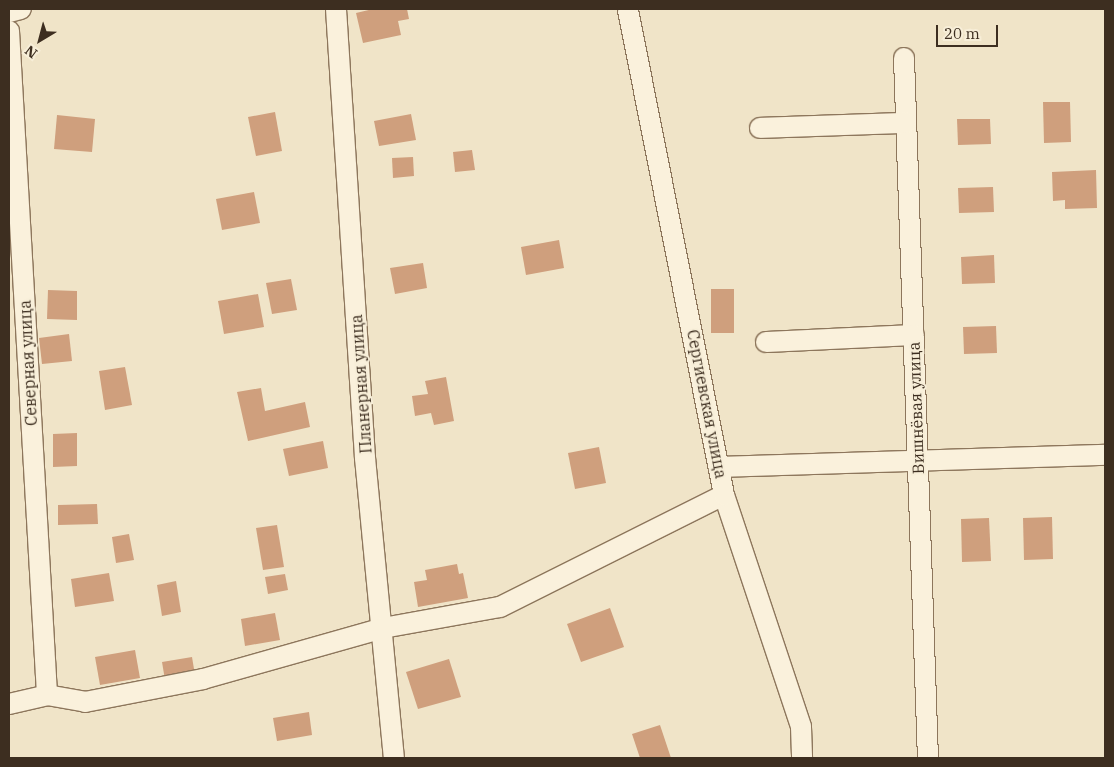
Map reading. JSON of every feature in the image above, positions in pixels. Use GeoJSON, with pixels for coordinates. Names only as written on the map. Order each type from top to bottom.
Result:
{"type":"FeatureCollection","features":[{"type":"Feature","properties":{"kind":"street"},"geometry":{"type":"LineString","coordinates":[[9,12],[21,9]]}},
{"type":"Feature","properties":{"kind":"street","name":"Планерная улица"},"geometry":{"type":"LineString","coordinates":[[336,9],[365,458],[383,628],[394,758]]}},
{"type":"Feature","properties":{"kind":"street","name":"Сергиевская улица"},"geometry":{"type":"LineString","coordinates":[[47,695],[84,702],[203,679],[383,628],[500,607],[724,495],[726,466],[628,9]]}},
{"type":"Feature","properties":{"kind":"street","name":"Северная улица"},"geometry":{"type":"LineString","coordinates":[[9,31],[47,695]]}},
{"type":"Feature","properties":{"kind":"street","name":"Вишнёвая улица"},"geometry":{"type":"LineString","coordinates":[[904,58],[928,758]]}},
{"type":"Feature","properties":{"kind":"street"},"geometry":{"type":"LineString","coordinates":[[760,128],[906,123]]}},
{"type":"Feature","properties":{"kind":"street"},"geometry":{"type":"LineString","coordinates":[[766,342],[914,335]]}},
{"type":"Feature","properties":{"kind":"street"},"geometry":{"type":"LineString","coordinates":[[726,466],[1105,455]]}},
{"type":"Feature","properties":{"kind":"street"},"geometry":{"type":"LineString","coordinates":[[724,495],[801,727],[802,758]]}},
{"type":"Feature","properties":{"kind":"street"},"geometry":{"type":"LineString","coordinates":[[9,704],[47,695]]}},
{"type":"Feature","properties":{"kind":"building"},"geometry":{"type":"Polygon","coordinates":[[[373,9],[407,9],[409,19],[398,21],[401,35],[363,43],[356,13],[373,9]]]}},
{"type":"Feature","properties":{"kind":"building"},"geometry":{"type":"Polygon","coordinates":[[[1043,102],[1070,102],[1071,142],[1044,143],[1043,102]]]}},
{"type":"Feature","properties":{"kind":"building"},"geometry":{"type":"Polygon","coordinates":[[[275,112],[282,151],[256,156],[248,117],[275,112]]]}},
{"type":"Feature","properties":{"kind":"building"},"geometry":{"type":"Polygon","coordinates":[[[411,114],[416,140],[379,146],[374,121],[411,114]]]}},
{"type":"Feature","properties":{"kind":"building"},"geometry":{"type":"Polygon","coordinates":[[[57,115],[95,119],[92,152],[54,149],[57,115]]]}},
{"type":"Feature","properties":{"kind":"building"},"geometry":{"type":"Polygon","coordinates":[[[957,119],[990,119],[991,144],[958,145],[957,119]]]}},
{"type":"Feature","properties":{"kind":"building"},"geometry":{"type":"Polygon","coordinates":[[[472,150],[475,170],[455,172],[453,152],[472,150]]]}},
{"type":"Feature","properties":{"kind":"building"},"geometry":{"type":"Polygon","coordinates":[[[413,157],[414,176],[393,178],[392,158],[413,157]]]}},
{"type":"Feature","properties":{"kind":"building"},"geometry":{"type":"Polygon","coordinates":[[[1096,170],[1097,208],[1065,209],[1065,200],[1053,201],[1052,172],[1096,170]]]}},
{"type":"Feature","properties":{"kind":"building"},"geometry":{"type":"Polygon","coordinates":[[[993,187],[994,212],[959,213],[958,188],[993,187]]]}},
{"type":"Feature","properties":{"kind":"building"},"geometry":{"type":"Polygon","coordinates":[[[254,192],[260,223],[222,230],[216,199],[254,192]]]}},
{"type":"Feature","properties":{"kind":"building"},"geometry":{"type":"Polygon","coordinates":[[[559,240],[564,268],[526,275],[521,247],[559,240]]]}},
{"type":"Feature","properties":{"kind":"building"},"geometry":{"type":"Polygon","coordinates":[[[994,255],[995,283],[962,284],[961,257],[994,255]]]}},
{"type":"Feature","properties":{"kind":"building"},"geometry":{"type":"Polygon","coordinates":[[[423,263],[427,288],[395,294],[390,268],[423,263]]]}},
{"type":"Feature","properties":{"kind":"building"},"geometry":{"type":"Polygon","coordinates":[[[291,279],[297,310],[272,314],[266,283],[291,279]]]}},
{"type":"Feature","properties":{"kind":"building"},"geometry":{"type":"Polygon","coordinates":[[[711,289],[734,289],[734,333],[711,333],[711,289]]]}},
{"type":"Feature","properties":{"kind":"building"},"geometry":{"type":"Polygon","coordinates":[[[48,290],[77,291],[77,320],[47,319],[48,290]]]}},
{"type":"Feature","properties":{"kind":"building"},"geometry":{"type":"Polygon","coordinates":[[[258,294],[264,327],[224,334],[218,301],[258,294]]]}},
{"type":"Feature","properties":{"kind":"building"},"geometry":{"type":"Polygon","coordinates":[[[996,326],[997,353],[964,354],[963,327],[996,326]]]}},
{"type":"Feature","properties":{"kind":"building"},"geometry":{"type":"Polygon","coordinates":[[[69,334],[72,361],[42,364],[39,338],[69,334]]]}},
{"type":"Feature","properties":{"kind":"building"},"geometry":{"type":"Polygon","coordinates":[[[125,367],[132,405],[105,410],[99,371],[125,367]]]}},
{"type":"Feature","properties":{"kind":"building"},"geometry":{"type":"Polygon","coordinates":[[[446,377],[454,421],[434,425],[431,413],[415,416],[412,396],[428,394],[425,381],[446,377]]]}},
{"type":"Feature","properties":{"kind":"building"},"geometry":{"type":"Polygon","coordinates":[[[261,388],[265,411],[305,402],[310,427],[248,441],[237,392],[261,388]]]}},
{"type":"Feature","properties":{"kind":"building"},"geometry":{"type":"Polygon","coordinates":[[[77,433],[77,466],[53,467],[53,434],[77,433]]]}},
{"type":"Feature","properties":{"kind":"building"},"geometry":{"type":"Polygon","coordinates":[[[323,441],[328,468],[289,476],[283,449],[323,441]]]}},
{"type":"Feature","properties":{"kind":"building"},"geometry":{"type":"Polygon","coordinates":[[[599,447],[606,483],[575,489],[568,453],[599,447]]]}},
{"type":"Feature","properties":{"kind":"building"},"geometry":{"type":"Polygon","coordinates":[[[97,504],[98,524],[58,525],[58,505],[97,504]]]}},
{"type":"Feature","properties":{"kind":"building"},"geometry":{"type":"Polygon","coordinates":[[[1052,517],[1053,559],[1024,560],[1023,518],[1052,517]]]}},
{"type":"Feature","properties":{"kind":"building"},"geometry":{"type":"Polygon","coordinates":[[[989,518],[991,561],[962,562],[961,519],[989,518]]]}},
{"type":"Feature","properties":{"kind":"building"},"geometry":{"type":"Polygon","coordinates":[[[277,525],[284,567],[263,570],[256,528],[277,525]]]}},
{"type":"Feature","properties":{"kind":"building"},"geometry":{"type":"Polygon","coordinates":[[[129,534],[134,560],[116,563],[112,537],[129,534]]]}},
{"type":"Feature","properties":{"kind":"building"},"geometry":{"type":"Polygon","coordinates":[[[457,564],[459,574],[463,573],[468,598],[418,607],[414,582],[427,580],[425,570],[457,564]]]}},
{"type":"Feature","properties":{"kind":"building"},"geometry":{"type":"Polygon","coordinates":[[[109,573],[114,601],[75,607],[71,579],[109,573]]]}},
{"type":"Feature","properties":{"kind":"building"},"geometry":{"type":"Polygon","coordinates":[[[285,574],[288,590],[268,594],[265,577],[285,574]]]}},
{"type":"Feature","properties":{"kind":"building"},"geometry":{"type":"Polygon","coordinates":[[[176,581],[181,612],[162,616],[157,585],[176,581]]]}},
{"type":"Feature","properties":{"kind":"building"},"geometry":{"type":"Polygon","coordinates":[[[610,608],[624,647],[581,662],[567,624],[610,608]]]}},
{"type":"Feature","properties":{"kind":"building"},"geometry":{"type":"Polygon","coordinates":[[[275,613],[280,640],[245,646],[241,619],[275,613]]]}},
{"type":"Feature","properties":{"kind":"building"},"geometry":{"type":"Polygon","coordinates":[[[135,650],[140,678],[100,685],[95,657],[135,650]]]}},
{"type":"Feature","properties":{"kind":"building"},"geometry":{"type":"Polygon","coordinates":[[[192,657],[195,675],[165,680],[162,662],[192,657]]]}},
{"type":"Feature","properties":{"kind":"building"},"geometry":{"type":"Polygon","coordinates":[[[449,659],[461,697],[418,709],[406,672],[449,659]]]}},
{"type":"Feature","properties":{"kind":"building"},"geometry":{"type":"Polygon","coordinates":[[[309,712],[312,735],[277,741],[273,718],[309,712]]]}},
{"type":"Feature","properties":{"kind":"building"},"geometry":{"type":"Polygon","coordinates":[[[660,725],[671,758],[640,758],[632,734],[660,725]]]}}]}
